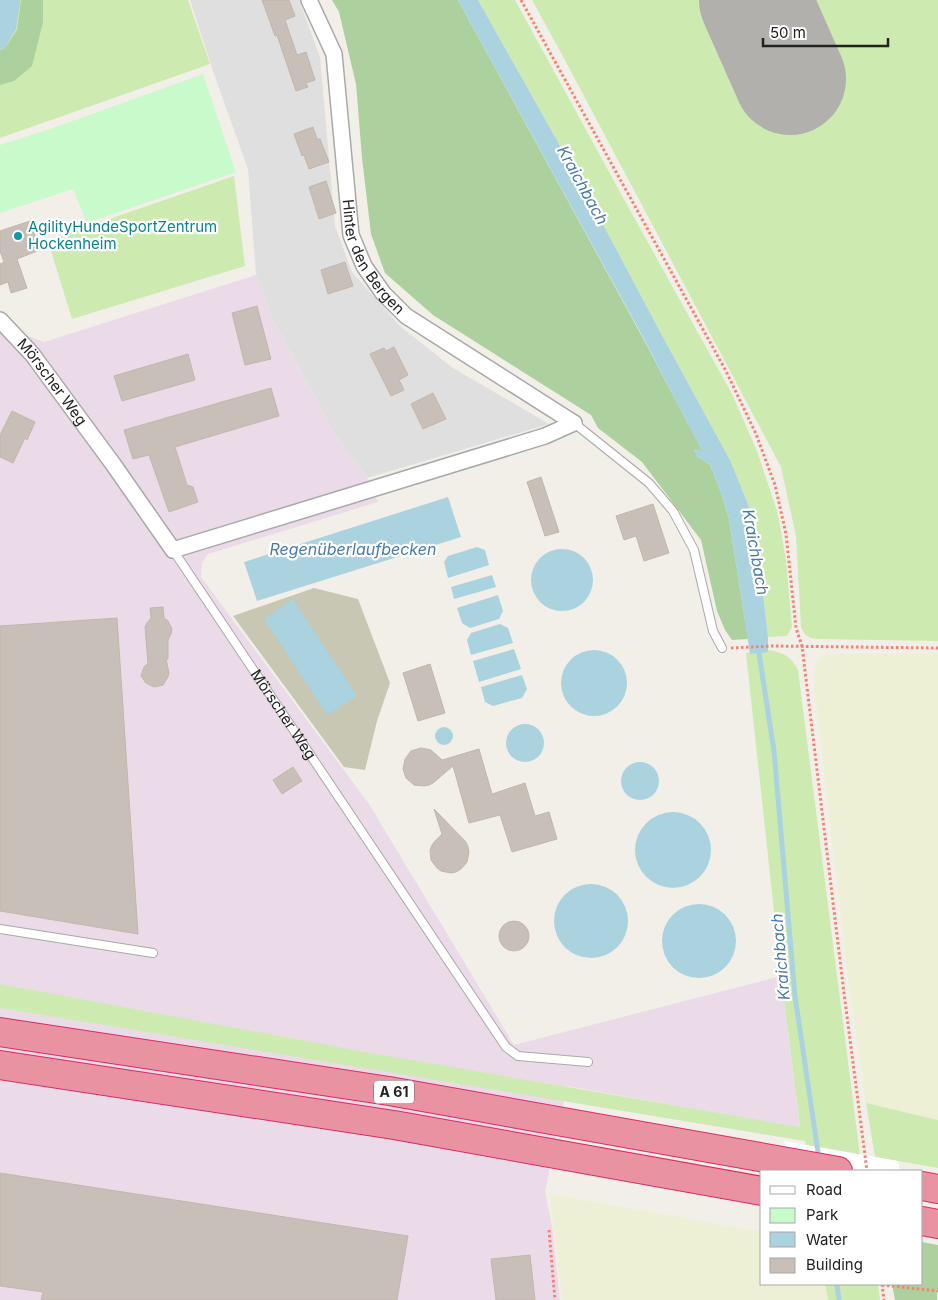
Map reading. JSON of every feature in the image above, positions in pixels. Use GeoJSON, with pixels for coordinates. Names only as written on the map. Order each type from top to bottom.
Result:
{"type":"FeatureCollection","features":[{"type":"Feature","properties":{"kind":"highway","name":"A 61"},"geometry":{"type":"LineString","coordinates":[[0,1032],[389,1091],[832,1170]]}},
{"type":"Feature","properties":{"kind":"highway","name":"A 61"},"geometry":{"type":"LineString","coordinates":[[0,1065],[394,1125],[760,1192]]}},
{"type":"Feature","properties":{"kind":"highway"},"geometry":{"type":"LineString","coordinates":[[923,1186],[938,1189]]}},
{"type":"Feature","properties":{"kind":"highway"},"geometry":{"type":"LineString","coordinates":[[923,1221],[938,1224]]}},
{"type":"Feature","properties":{"kind":"street","name":"Hinter den Bergen"},"geometry":{"type":"LineString","coordinates":[[309,0],[334,54],[351,235],[364,266],[383,293],[406,316],[574,423]]}},
{"type":"Feature","properties":{"kind":"street","name":"Mörscher Weg"},"geometry":{"type":"LineString","coordinates":[[0,320],[32,354],[113,464],[173,550]]}},
{"type":"Feature","properties":{"kind":"street"},"geometry":{"type":"LineString","coordinates":[[173,550],[545,436],[574,423]]}},
{"type":"Feature","properties":{"kind":"lane"},"geometry":{"type":"LineString","coordinates":[[574,423],[649,483],[673,511],[694,550],[713,631],[722,648]]}},
{"type":"Feature","properties":{"kind":"lane","name":"Mörscher Weg"},"geometry":{"type":"LineString","coordinates":[[173,550],[506,1047],[518,1056],[588,1062]]}},
{"type":"Feature","properties":{"kind":"lane"},"geometry":{"type":"LineString","coordinates":[[0,929],[153,953]]}},
{"type":"Feature","properties":{"kind":"path"},"geometry":{"type":"LineString","coordinates":[[521,0],[721,362],[756,434],[775,485],[786,534],[796,628],[802,646],[867,1170]]}},
{"type":"Feature","properties":{"kind":"path"},"geometry":{"type":"LineString","coordinates":[[742,648],[771,646],[938,648]]}},
{"type":"Feature","properties":{"kind":"path"},"geometry":{"type":"LineString","coordinates":[[549,1230],[555,1300]]}},
{"type":"Feature","properties":{"kind":"path"},"geometry":{"type":"LineString","coordinates":[[882,1285],[884,1300]]}},
{"type":"Feature","properties":{"kind":"path"},"geometry":{"type":"LineString","coordinates":[[890,1285],[938,1291]]}},
{"type":"Feature","properties":{"kind":"shaded area"},"geometry":{"type":"Polygon","coordinates":[[[190,0],[299,0],[320,57],[335,226],[352,272],[401,327],[453,368],[549,424],[367,478],[336,436],[272,318],[256,275],[248,169],[190,0]]]}},
{"type":"Feature","properties":{"kind":"shaded area"},"geometry":{"type":"Polygon","coordinates":[[[256,275],[272,318],[336,436],[367,478],[378,502],[208,554],[202,563],[201,577],[369,804],[514,1045],[781,976],[800,1128],[567,1086],[545,1192],[552,1226],[560,1300],[0,1300],[0,325],[44,342],[256,275]]]}},
{"type":"Feature","properties":{"kind":"shaded area"},"geometry":{"type":"Polygon","coordinates":[[[314,588],[358,599],[390,683],[377,721],[365,770],[344,767],[233,616],[314,588]]]}},
{"type":"Feature","properties":{"kind":"shaded area"},"geometry":{"type":"Polygon","coordinates":[[[839,653],[938,654],[938,1120],[866,1103],[848,978],[814,684],[815,668],[819,659],[825,655],[839,653]]]}},
{"type":"Feature","properties":{"kind":"shaded area"},"geometry":{"type":"Polygon","coordinates":[[[550,1194],[760,1232],[760,1285],[825,1285],[828,1300],[562,1300],[550,1194]]]}},
{"type":"Feature","properties":{"kind":"green space"},"geometry":{"type":"Polygon","coordinates":[[[0,0],[188,0],[210,64],[0,138],[0,0]]]}},
{"type":"Feature","properties":{"kind":"green space"},"geometry":{"type":"Polygon","coordinates":[[[21,0],[43,0],[43,22],[32,66],[14,81],[0,85],[0,50],[5,48],[17,30],[21,0]]]}},
{"type":"Feature","properties":{"kind":"green space"},"geometry":{"type":"Polygon","coordinates":[[[332,0],[458,0],[644,340],[703,452],[694,449],[697,456],[710,465],[729,519],[748,639],[732,640],[725,630],[717,611],[701,540],[642,462],[598,428],[591,415],[433,315],[385,273],[371,234],[356,84],[339,12],[332,0]]]}},
{"type":"Feature","properties":{"kind":"green space"},"geometry":{"type":"Polygon","coordinates":[[[478,0],[515,0],[732,394],[757,451],[778,514],[786,560],[792,627],[787,636],[768,637],[753,525],[748,504],[730,460],[582,185],[478,0]]]}},
{"type":"Feature","properties":{"kind":"green space"},"geometry":{"type":"Polygon","coordinates":[[[532,0],[938,0],[938,641],[816,639],[809,637],[803,632],[801,627],[796,536],[781,467],[532,0]]]}},
{"type":"Feature","properties":{"kind":"green space"},"geometry":{"type":"Polygon","coordinates":[[[203,74],[236,172],[87,223],[73,189],[0,213],[0,145],[203,74]]]}},
{"type":"Feature","properties":{"kind":"green space"},"geometry":{"type":"Polygon","coordinates":[[[234,176],[245,266],[72,319],[50,248],[62,243],[60,236],[234,176]]]}},
{"type":"Feature","properties":{"kind":"green space"},"geometry":{"type":"Polygon","coordinates":[[[769,650],[779,652],[793,661],[798,670],[862,1170],[810,1170],[805,1141],[0,1008],[0,984],[365,1052],[800,1127],[781,976],[746,653],[769,650]]]}},
{"type":"Feature","properties":{"kind":"green space"},"geometry":{"type":"Polygon","coordinates":[[[866,1103],[938,1120],[938,1168],[875,1157],[866,1103]]]}},
{"type":"Feature","properties":{"kind":"green space"},"geometry":{"type":"Polygon","coordinates":[[[923,1242],[938,1245],[937,1300],[895,1300],[892,1285],[923,1285],[923,1242]]]}},
{"type":"Feature","properties":{"kind":"green space"},"geometry":{"type":"Polygon","coordinates":[[[825,1285],[878,1285],[880,1300],[828,1300],[825,1285]]]}},
{"type":"Feature","properties":{"kind":"water"},"geometry":{"type":"Polygon","coordinates":[[[0,0],[20,0],[20,3],[16,29],[5,48],[0,49],[0,0]]]}},
{"type":"Feature","properties":{"kind":"water"},"geometry":{"type":"Polygon","coordinates":[[[458,0],[478,0],[582,185],[730,460],[748,504],[753,525],[761,577],[768,652],[750,654],[729,519],[710,465],[697,456],[694,449],[702,451],[644,339],[458,0]]]}},
{"type":"Feature","properties":{"kind":"water","name":"Regenüberlaufbecken"},"geometry":{"type":"Polygon","coordinates":[[[448,497],[461,537],[257,601],[244,562],[448,497]]]}},
{"type":"Feature","properties":{"kind":"water"},"geometry":{"type":"Polygon","coordinates":[[[477,547],[485,550],[489,565],[448,578],[444,562],[448,556],[477,547]]]}},
{"type":"Feature","properties":{"kind":"water"},"geometry":{"type":"Polygon","coordinates":[[[556,549],[568,549],[584,558],[591,568],[593,580],[591,592],[584,602],[568,611],[556,611],[545,606],[536,597],[531,586],[531,574],[536,563],[545,554],[556,549]]]}},
{"type":"Feature","properties":{"kind":"water"},"geometry":{"type":"Polygon","coordinates":[[[492,575],[496,587],[454,599],[451,587],[492,575]]]}},
{"type":"Feature","properties":{"kind":"water"},"geometry":{"type":"Polygon","coordinates":[[[498,595],[503,611],[499,619],[470,628],[462,623],[457,608],[498,595]]]}},
{"type":"Feature","properties":{"kind":"water","name":"Regenüberlaufbecken"},"geometry":{"type":"Polygon","coordinates":[[[293,599],[357,696],[327,715],[264,619],[293,599]]]}},
{"type":"Feature","properties":{"kind":"water"},"geometry":{"type":"Polygon","coordinates":[[[500,624],[508,628],[513,643],[471,655],[467,640],[471,633],[500,624]]]}},
{"type":"Feature","properties":{"kind":"water"},"geometry":{"type":"Polygon","coordinates":[[[514,649],[521,669],[479,682],[473,661],[514,649]]]}},
{"type":"Feature","properties":{"kind":"water"},"geometry":{"type":"Polygon","coordinates":[[[594,650],[607,653],[617,660],[624,670],[627,683],[624,696],[617,706],[607,713],[594,716],[581,713],[571,706],[564,696],[561,683],[564,670],[571,660],[581,653],[594,650]]]}},
{"type":"Feature","properties":{"kind":"water"},"geometry":{"type":"Polygon","coordinates":[[[522,675],[527,689],[522,698],[493,706],[485,702],[481,687],[522,675]]]}},
{"type":"Feature","properties":{"kind":"water"},"geometry":{"type":"Polygon","coordinates":[[[525,724],[539,729],[544,743],[539,757],[525,762],[511,757],[506,743],[511,729],[525,724]]]}},
{"type":"Feature","properties":{"kind":"water"},"geometry":{"type":"Polygon","coordinates":[[[444,727],[450,730],[453,736],[450,742],[444,745],[438,742],[435,736],[438,730],[444,727]]]}},
{"type":"Feature","properties":{"kind":"water"},"geometry":{"type":"Polygon","coordinates":[[[640,762],[654,767],[659,781],[654,795],[640,800],[626,795],[621,781],[626,767],[640,762]]]}},
{"type":"Feature","properties":{"kind":"water"},"geometry":{"type":"Polygon","coordinates":[[[673,812],[687,815],[700,823],[708,836],[711,850],[708,864],[700,877],[687,885],[673,888],[659,885],[646,877],[638,864],[635,850],[638,836],[646,823],[659,815],[673,812]]]}},
{"type":"Feature","properties":{"kind":"water"},"geometry":{"type":"Polygon","coordinates":[[[598,884],[618,894],[626,907],[628,921],[626,935],[618,948],[605,956],[584,958],[564,948],[556,935],[554,914],[564,894],[577,886],[598,884]]]}},
{"type":"Feature","properties":{"kind":"water"},"geometry":{"type":"Polygon","coordinates":[[[706,904],[726,914],[734,927],[736,941],[734,955],[726,968],[713,976],[692,978],[672,968],[664,955],[662,934],[672,914],[685,906],[706,904]]]}},
{"type":"Feature","properties":{"kind":"pier"},"geometry":{"type":"Polygon","coordinates":[[[784,1141],[898,1161],[900,1170],[789,1170],[784,1141]]]}},
{"type":"Feature","properties":{"kind":"building"},"geometry":{"type":"Polygon","coordinates":[[[262,0],[289,0],[295,16],[285,20],[297,55],[306,52],[315,80],[306,83],[308,87],[296,91],[277,35],[275,36],[262,0]]]}},
{"type":"Feature","properties":{"kind":"building"},"geometry":{"type":"Polygon","coordinates":[[[313,127],[329,162],[309,169],[294,134],[313,127]]]}},
{"type":"Feature","properties":{"kind":"building"},"geometry":{"type":"Polygon","coordinates":[[[326,181],[336,213],[319,219],[309,187],[326,181]]]}},
{"type":"Feature","properties":{"kind":"building"},"geometry":{"type":"Polygon","coordinates":[[[30,221],[40,250],[17,259],[27,288],[11,293],[8,282],[0,285],[0,264],[4,262],[0,251],[0,231],[30,221]]]}},
{"type":"Feature","properties":{"kind":"building"},"geometry":{"type":"Polygon","coordinates":[[[345,262],[353,286],[328,294],[321,270],[345,262]]]}},
{"type":"Feature","properties":{"kind":"building"},"geometry":{"type":"Polygon","coordinates":[[[257,306],[271,359],[245,365],[232,313],[257,306]]]}},
{"type":"Feature","properties":{"kind":"building"},"geometry":{"type":"Polygon","coordinates":[[[394,347],[408,375],[399,380],[404,390],[391,396],[370,354],[384,348],[386,351],[394,347]]]}},
{"type":"Feature","properties":{"kind":"building"},"geometry":{"type":"Polygon","coordinates":[[[188,354],[195,380],[122,401],[114,376],[188,354]]]}},
{"type":"Feature","properties":{"kind":"building"},"geometry":{"type":"Polygon","coordinates":[[[271,388],[279,416],[175,447],[187,485],[193,487],[198,502],[169,512],[149,455],[133,459],[124,430],[271,388]]]}},
{"type":"Feature","properties":{"kind":"building"},"geometry":{"type":"Polygon","coordinates":[[[433,393],[446,419],[423,429],[411,404],[433,393]]]}},
{"type":"Feature","properties":{"kind":"building"},"geometry":{"type":"Polygon","coordinates":[[[12,411],[35,422],[13,463],[0,457],[0,435],[12,411]]]}},
{"type":"Feature","properties":{"kind":"building"},"geometry":{"type":"Polygon","coordinates":[[[541,477],[559,532],[545,536],[527,482],[541,477]]]}},
{"type":"Feature","properties":{"kind":"building"},"geometry":{"type":"Polygon","coordinates":[[[653,504],[669,553],[644,561],[636,536],[624,540],[616,516],[653,504]]]}},
{"type":"Feature","properties":{"kind":"building"},"geometry":{"type":"Polygon","coordinates":[[[163,607],[164,618],[172,629],[168,640],[168,659],[166,659],[169,673],[163,685],[154,687],[146,683],[141,676],[144,667],[148,663],[145,627],[151,618],[150,608],[163,607]]]}},
{"type":"Feature","properties":{"kind":"building"},"geometry":{"type":"Polygon","coordinates":[[[117,618],[138,934],[0,911],[0,626],[117,618]]]}},
{"type":"Feature","properties":{"kind":"building"},"geometry":{"type":"Polygon","coordinates":[[[430,664],[445,713],[418,721],[403,673],[430,664]]]}},
{"type":"Feature","properties":{"kind":"building"},"geometry":{"type":"Polygon","coordinates":[[[421,748],[431,750],[442,760],[479,749],[492,794],[525,783],[535,816],[549,812],[557,839],[512,852],[500,815],[469,823],[453,766],[429,785],[414,785],[406,778],[403,769],[405,759],[411,751],[421,748]]]}},
{"type":"Feature","properties":{"kind":"building"},"geometry":{"type":"Polygon","coordinates":[[[293,767],[302,781],[282,794],[273,780],[293,767]]]}},
{"type":"Feature","properties":{"kind":"building"},"geometry":{"type":"Polygon","coordinates":[[[434,809],[466,842],[468,847],[467,862],[456,872],[441,871],[431,860],[430,850],[432,845],[442,834],[434,809]]]}},
{"type":"Feature","properties":{"kind":"building"},"geometry":{"type":"Polygon","coordinates":[[[514,921],[520,922],[528,930],[528,942],[520,950],[514,951],[508,950],[500,942],[499,936],[500,930],[508,922],[514,921]]]}},
{"type":"Feature","properties":{"kind":"building"},"geometry":{"type":"Polygon","coordinates":[[[0,1173],[408,1236],[397,1300],[41,1300],[43,1292],[0,1286],[0,1173]]]}},
{"type":"Feature","properties":{"kind":"building"},"geometry":{"type":"Polygon","coordinates":[[[530,1255],[535,1300],[496,1300],[491,1259],[530,1255]]]}},
{"type":"Feature","properties":{"kind":"waterway","name":"Kraichbach"},"geometry":{"type":"LineString","coordinates":[[758,647],[774,751],[795,996],[819,1159]]}},
{"type":"Feature","properties":{"kind":"waterway","name":"Kraichbach"},"geometry":{"type":"LineString","coordinates":[[837,1285],[839,1300]]}},
{"type":"Feature","properties":{"kind":"runway"},"geometry":{"type":"LineString","coordinates":[[755,0],[790,79]]}},
{"type":"Feature","properties":{"kind":"place","name":"AgilityHundeSportZentrum Hockenheim"},"geometry":{"type":"Point","coordinates":[18,236]}}]}
